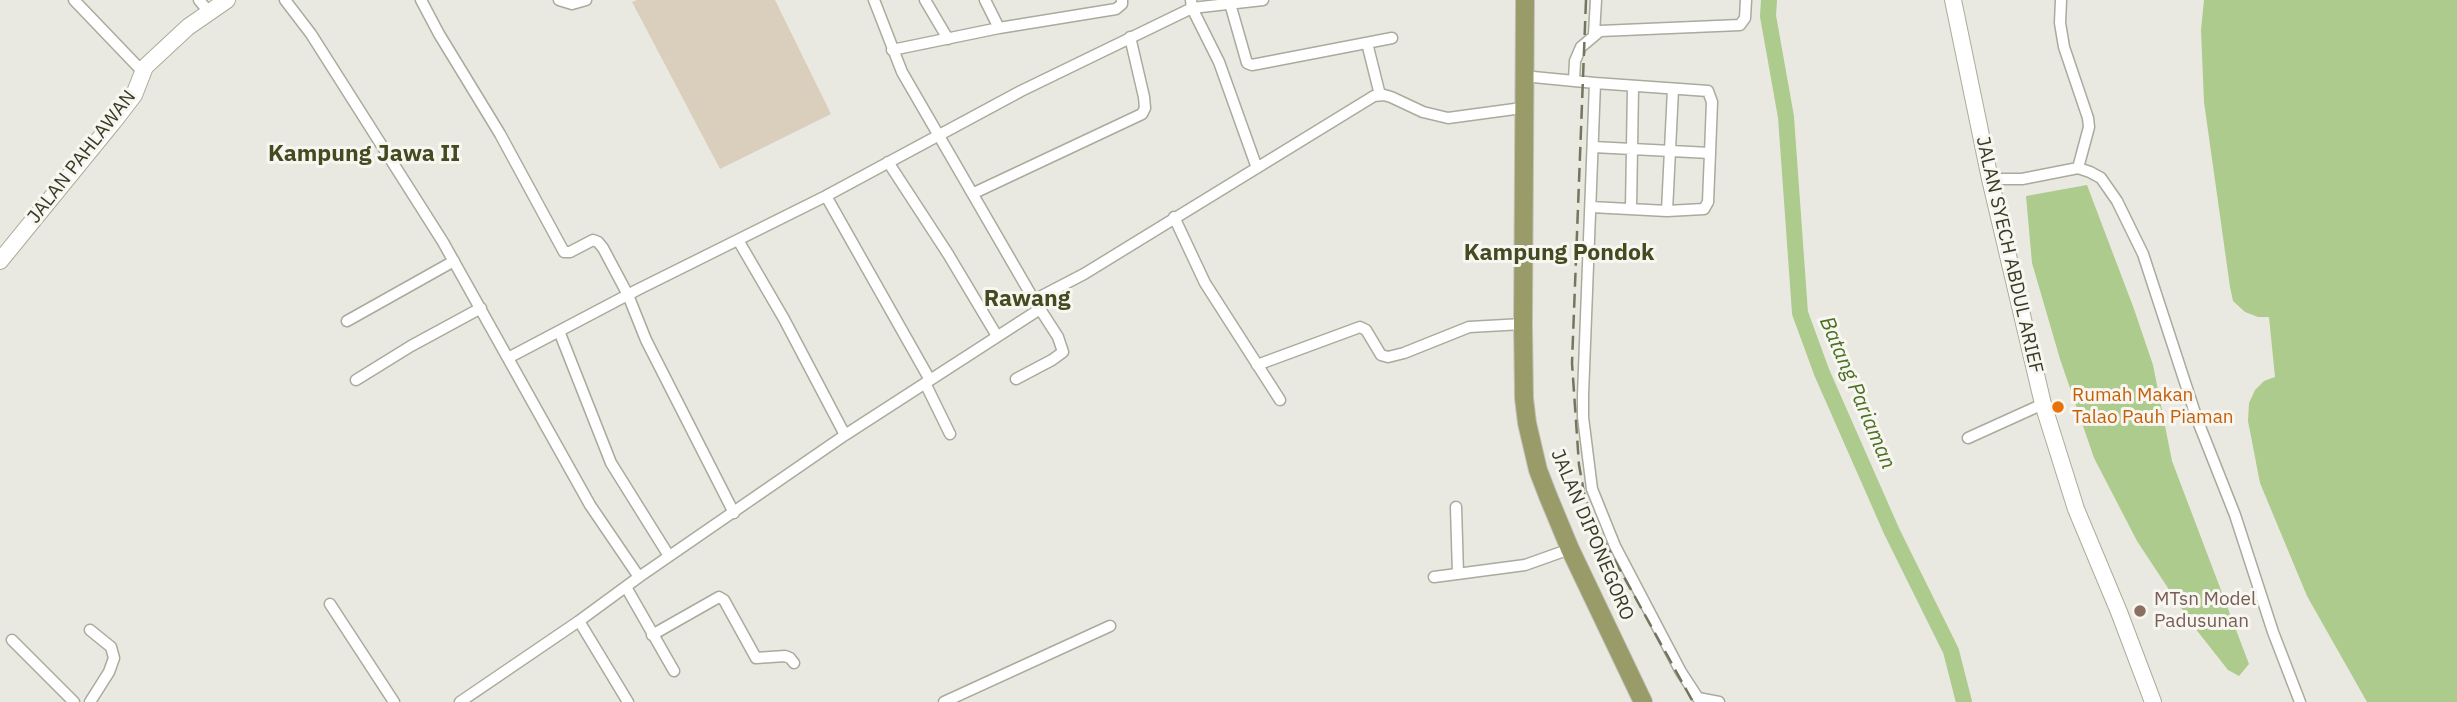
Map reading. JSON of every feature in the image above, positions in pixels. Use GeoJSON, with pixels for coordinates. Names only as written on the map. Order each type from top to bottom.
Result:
{"type":"FeatureCollection","features":[{"type":"Feature","properties":{"kind":"main road","name":"JALAN DIPONEGORO"},"geometry":{"type":"LineString","coordinates":[[1525,0],[1522,107],[1524,398],[1532,445],[1548,496],[1570,549],[1643,702]]}},
{"type":"Feature","properties":{"kind":"street"},"geometry":{"type":"LineString","coordinates":[[74,0],[142,71]]}},
{"type":"Feature","properties":{"kind":"street","name":"JALAN PAHLAWAN"},"geometry":{"type":"LineString","coordinates":[[0,261],[134,95],[142,71],[204,6],[227,0]]}},
{"type":"Feature","properties":{"kind":"street"},"geometry":{"type":"LineString","coordinates":[[285,0],[311,34],[454,261],[590,505],[639,577]]}},
{"type":"Feature","properties":{"kind":"street"},"geometry":{"type":"LineString","coordinates":[[421,0],[500,134],[562,250],[568,253],[586,243],[598,242],[628,295],[646,340],[734,513]]}},
{"type":"Feature","properties":{"kind":"street"},"geometry":{"type":"LineString","coordinates":[[559,0],[572,5],[586,0]]}},
{"type":"Feature","properties":{"kind":"street"},"geometry":{"type":"LineString","coordinates":[[874,0],[892,50],[1054,330],[1063,352],[1016,379]]}},
{"type":"Feature","properties":{"kind":"street"},"geometry":{"type":"LineString","coordinates":[[925,0],[948,39]]}},
{"type":"Feature","properties":{"kind":"street"},"geometry":{"type":"LineString","coordinates":[[985,0],[999,28]]}},
{"type":"Feature","properties":{"kind":"street"},"geometry":{"type":"LineString","coordinates":[[892,50],[999,28],[1116,9],[1122,4],[1122,0]]}},
{"type":"Feature","properties":{"kind":"street"},"geometry":{"type":"LineString","coordinates":[[509,358],[1192,4],[1263,0]]}},
{"type":"Feature","properties":{"kind":"street"},"geometry":{"type":"LineString","coordinates":[[1594,34],[1596,0]]}},
{"type":"Feature","properties":{"kind":"street"},"geometry":{"type":"LineString","coordinates":[[1574,80],[1578,52],[1584,41],[1594,34],[1609,29],[1740,24],[1745,18],[1746,0]]}},
{"type":"Feature","properties":{"kind":"street","name":"JALAN SYECH ABDUL ARIEF"},"geometry":{"type":"LineString","coordinates":[[1953,0],[1990,178],[2043,404],[2076,509],[2153,702]]}},
{"type":"Feature","properties":{"kind":"street"},"geometry":{"type":"LineString","coordinates":[[2061,0],[2060,23],[2064,47],[2088,118],[2089,128],[2078,168]]}},
{"type":"Feature","properties":{"kind":"street"},"geometry":{"type":"LineString","coordinates":[[1229,2],[1247,62],[1252,65],[1392,38]]}},
{"type":"Feature","properties":{"kind":"street"},"geometry":{"type":"LineString","coordinates":[[1192,4],[1219,62],[1257,169]]}},
{"type":"Feature","properties":{"kind":"street"},"geometry":{"type":"LineString","coordinates":[[974,192],[1142,114],[1144,97],[1130,37]]}},
{"type":"Feature","properties":{"kind":"street"},"geometry":{"type":"LineString","coordinates":[[1367,43],[1380,94]]}},
{"type":"Feature","properties":{"kind":"street"},"geometry":{"type":"LineString","coordinates":[[1523,76],[1633,87],[1699,89],[1710,93],[1712,102],[1707,206],[1701,210],[1667,211],[1591,208]]}},
{"type":"Feature","properties":{"kind":"street"},"geometry":{"type":"LineString","coordinates":[[1595,83],[1583,406],[1592,489],[1615,546],[1681,672],[1698,698],[1719,702]]}},
{"type":"Feature","properties":{"kind":"street"},"geometry":{"type":"LineString","coordinates":[[1631,209],[1633,87]]}},
{"type":"Feature","properties":{"kind":"street"},"geometry":{"type":"LineString","coordinates":[[1667,211],[1674,89]]}},
{"type":"Feature","properties":{"kind":"street"},"geometry":{"type":"LineString","coordinates":[[460,702],[845,435],[997,336],[1037,304],[1354,106],[1380,94],[1428,114],[1448,118],[1522,107]]}},
{"type":"Feature","properties":{"kind":"street"},"geometry":{"type":"LineString","coordinates":[[1593,147],[1710,153]]}},
{"type":"Feature","properties":{"kind":"street"},"geometry":{"type":"LineString","coordinates":[[888,162],[997,336]]}},
{"type":"Feature","properties":{"kind":"street"},"geometry":{"type":"LineString","coordinates":[[1990,178],[2022,178],[2078,168],[2090,172],[2106,184],[2143,254],[2197,419],[2235,515],[2269,621],[2300,702]]}},
{"type":"Feature","properties":{"kind":"street"},"geometry":{"type":"LineString","coordinates":[[826,196],[928,381],[950,433]]}},
{"type":"Feature","properties":{"kind":"street"},"geometry":{"type":"LineString","coordinates":[[1174,217],[1199,272],[1280,400]]}},
{"type":"Feature","properties":{"kind":"street"},"geometry":{"type":"LineString","coordinates":[[738,240],[784,318],[845,435]]}},
{"type":"Feature","properties":{"kind":"street"},"geometry":{"type":"LineString","coordinates":[[347,321],[454,261]]}},
{"type":"Feature","properties":{"kind":"street"},"geometry":{"type":"LineString","coordinates":[[356,380],[481,308]]}},
{"type":"Feature","properties":{"kind":"street"},"geometry":{"type":"LineString","coordinates":[[1257,365],[1360,327],[1366,330],[1381,355],[1388,357],[1469,327],[1523,324]]}},
{"type":"Feature","properties":{"kind":"street"},"geometry":{"type":"LineString","coordinates":[[559,331],[611,463],[669,556]]}},
{"type":"Feature","properties":{"kind":"street"},"geometry":{"type":"LineString","coordinates":[[1968,438],[2043,404]]}},
{"type":"Feature","properties":{"kind":"street"},"geometry":{"type":"LineString","coordinates":[[1456,507],[1458,574]]}},
{"type":"Feature","properties":{"kind":"street"},"geometry":{"type":"LineString","coordinates":[[1434,577],[1525,565],[1570,549]]}},
{"type":"Feature","properties":{"kind":"street"},"geometry":{"type":"LineString","coordinates":[[626,587],[674,671]]}},
{"type":"Feature","properties":{"kind":"street"},"geometry":{"type":"LineString","coordinates":[[652,635],[719,597],[724,600],[756,658],[785,656],[794,663]]}},
{"type":"Feature","properties":{"kind":"street"},"geometry":{"type":"LineString","coordinates":[[330,604],[394,702]]}},
{"type":"Feature","properties":{"kind":"street"},"geometry":{"type":"LineString","coordinates":[[579,621],[628,702]]}},
{"type":"Feature","properties":{"kind":"street"},"geometry":{"type":"LineString","coordinates":[[944,702],[1110,626]]}},
{"type":"Feature","properties":{"kind":"street"},"geometry":{"type":"LineString","coordinates":[[90,630],[111,647],[114,658],[90,702]]}},
{"type":"Feature","properties":{"kind":"street"},"geometry":{"type":"LineString","coordinates":[[12,640],[74,702]]}},
{"type":"Feature","properties":{"kind":"shaded area"},"geometry":{"type":"Polygon","coordinates":[[[775,0],[831,114],[720,169],[632,2],[775,0]]]}},
{"type":"Feature","properties":{"kind":"shaded area"},"geometry":{"type":"Polygon","coordinates":[[[2204,0],[2457,0],[2457,702],[2367,702],[2307,596],[2260,483],[2248,421],[2249,403],[2255,390],[2264,381],[2275,377],[2269,317],[2258,317],[2245,312],[2233,301],[2230,287],[2204,102],[2201,30],[2204,0]]]}},
{"type":"Feature","properties":{"kind":"shaded area"},"geometry":{"type":"Polygon","coordinates":[[[2087,185],[2153,365],[2172,461],[2249,664],[2239,676],[2228,670],[2191,623],[2137,541],[2094,458],[2060,359],[2032,263],[2026,196],[2087,185]]]}},
{"type":"Feature","properties":{"kind":"waterway","name":"Batang Pariaman"},"geometry":{"type":"LineString","coordinates":[[1769,0],[1768,16],[1786,117],[1800,313],[1822,373],[1892,532],[1951,651],[1964,702]]}},
{"type":"Feature","properties":{"kind":"railway"},"geometry":{"type":"LineString","coordinates":[[1586,0],[1572,363],[1579,465],[1585,498],[1598,530],[1693,702]]}},
{"type":"Feature","properties":{"kind":"place","name":"Rumah Makan Talao Pauh Piaman"},"geometry":{"type":"Point","coordinates":[2058,407]}},
{"type":"Feature","properties":{"kind":"place","name":"MTsn Model Padusunan"},"geometry":{"type":"Point","coordinates":[2140,611]}},
{"type":"Feature","properties":{"kind":"district","name":"Kampung Jawa II"},"geometry":{"type":"Point","coordinates":[364,154]}},
{"type":"Feature","properties":{"kind":"district","name":"Kampung Pondok"},"geometry":{"type":"Point","coordinates":[1559,253]}},
{"type":"Feature","properties":{"kind":"district","name":"Rawang"},"geometry":{"type":"Point","coordinates":[1027,299]}}]}
